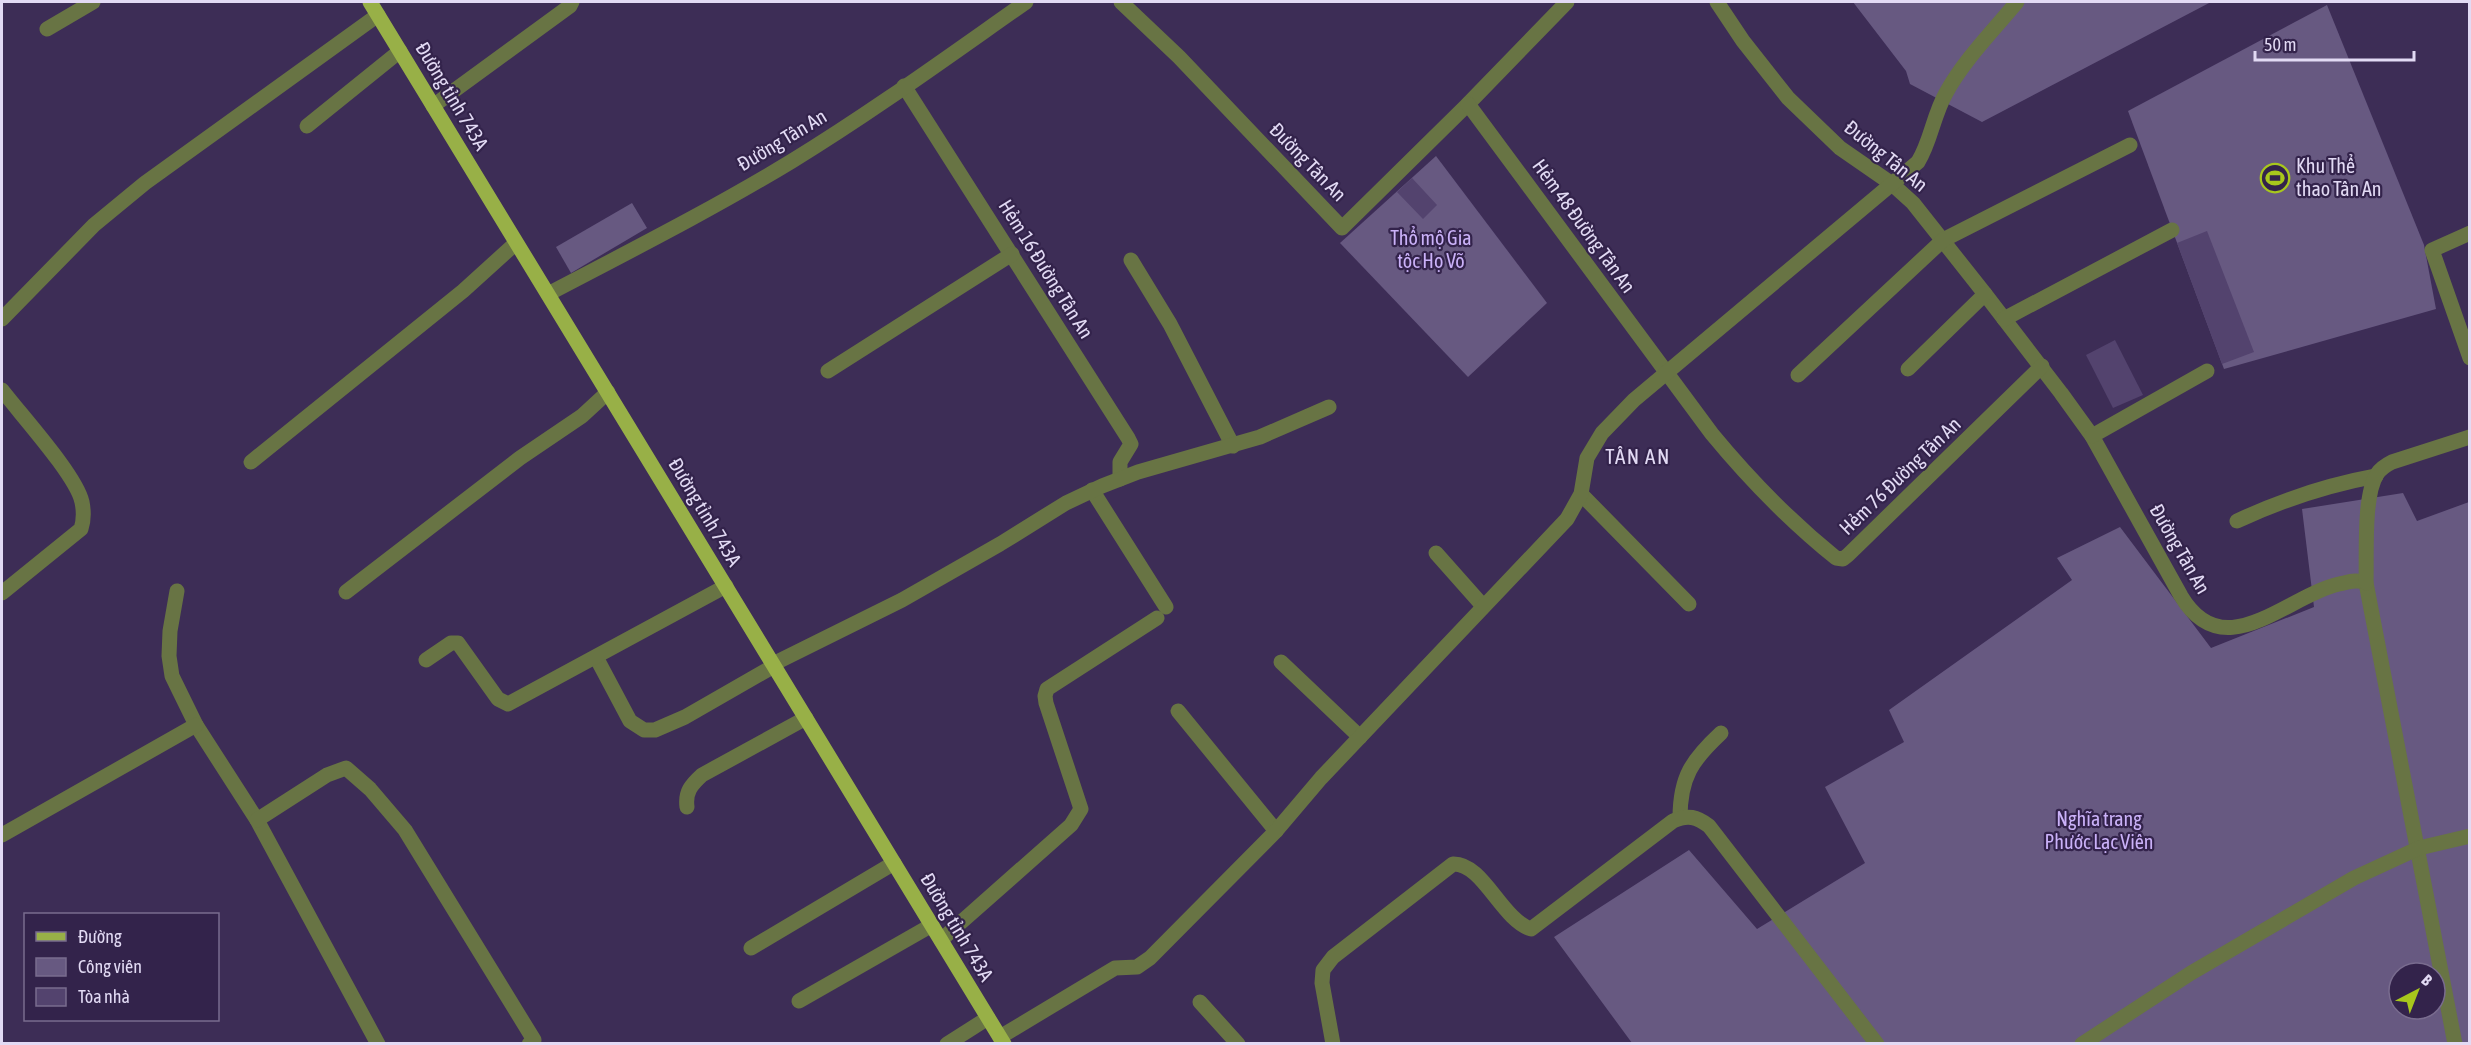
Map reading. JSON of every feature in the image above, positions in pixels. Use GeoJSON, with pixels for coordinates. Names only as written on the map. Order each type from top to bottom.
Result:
{"type":"FeatureCollection","features":[{"type":"Feature","properties":{"kind":"main road","name":"Đường tỉnh 743A"},"geometry":{"type":"LineString","coordinates":[[370,2],[1002,1040]]}},
{"type":"Feature","properties":{"kind":"street"},"geometry":{"type":"LineString","coordinates":[[47,29],[93,2]]}},
{"type":"Feature","properties":{"kind":"street"},"geometry":{"type":"LineString","coordinates":[[434,106],[537,32],[572,2]]}},
{"type":"Feature","properties":{"kind":"street","name":"Đường Tân An"},"geometry":{"type":"LineString","coordinates":[[548,294],[751,184],[828,138],[1026,2]]}},
{"type":"Feature","properties":{"kind":"street","name":"Đường Tân An"},"geometry":{"type":"LineString","coordinates":[[1121,2],[1179,57],[1342,228],[1468,104],[1567,2]]}},
{"type":"Feature","properties":{"kind":"street","name":"Đường Tân An"},"geometry":{"type":"LineString","coordinates":[[1717,2],[1762,66],[1802,112],[1840,148],[1892,184],[1913,203],[2042,366],[2092,436],[2187,607],[2195,616],[2211,627],[2251,624],[2326,587],[2360,580],[2366,583]]}},
{"type":"Feature","properties":{"kind":"street"},"geometry":{"type":"LineString","coordinates":[[1002,1040],[1115,969],[1137,967],[1150,958],[1276,831],[1360,737],[1567,519],[1581,494],[1587,458],[1602,434],[1665,373],[1918,162],[1928,143],[1938,108],[1954,78],[2017,2]]}},
{"type":"Feature","properties":{"kind":"street"},"geometry":{"type":"LineString","coordinates":[[2,319],[94,225],[145,183],[378,15]]}},
{"type":"Feature","properties":{"kind":"street"},"geometry":{"type":"LineString","coordinates":[[307,126],[399,51]]}},
{"type":"Feature","properties":{"kind":"street","name":"Hẻm 16 Đường Tân An"},"geometry":{"type":"LineString","coordinates":[[904,86],[1128,438],[1131,444],[1120,462],[1120,479]]}},
{"type":"Feature","properties":{"kind":"street","name":"Hẻm 48 Đường Tân An"},"geometry":{"type":"LineString","coordinates":[[1468,104],[1665,373]]}},
{"type":"Feature","properties":{"kind":"street"},"geometry":{"type":"LineString","coordinates":[[1798,375],[1943,240],[2130,145]]}},
{"type":"Feature","properties":{"kind":"street"},"geometry":{"type":"LineString","coordinates":[[2004,318],[2172,230]]}},
{"type":"Feature","properties":{"kind":"street"},"geometry":{"type":"LineString","coordinates":[[2469,233],[2432,250],[2469,358]]}},
{"type":"Feature","properties":{"kind":"street"},"geometry":{"type":"LineString","coordinates":[[251,462],[463,291],[516,243]]}},
{"type":"Feature","properties":{"kind":"street"},"geometry":{"type":"LineString","coordinates":[[828,371],[1012,254]]}},
{"type":"Feature","properties":{"kind":"street"},"geometry":{"type":"LineString","coordinates":[[1131,260],[1170,324],[1233,446]]}},
{"type":"Feature","properties":{"kind":"street"},"geometry":{"type":"LineString","coordinates":[[1908,369],[1985,294]]}},
{"type":"Feature","properties":{"kind":"street","name":"Hẻm 76 Đường Tân An"},"geometry":{"type":"LineString","coordinates":[[1665,373],[1751,480],[1803,532],[1836,558],[1843,559],[2042,366]]}},
{"type":"Feature","properties":{"kind":"street"},"geometry":{"type":"LineString","coordinates":[[2092,436],[2207,371]]}},
{"type":"Feature","properties":{"kind":"street"},"geometry":{"type":"LineString","coordinates":[[2,390],[73,481],[82,500],[84,518],[81,529],[2,593]]}},
{"type":"Feature","properties":{"kind":"street"},"geometry":{"type":"LineString","coordinates":[[346,592],[520,459],[582,416],[608,392]]}},
{"type":"Feature","properties":{"kind":"street"},"geometry":{"type":"LineString","coordinates":[[596,657],[630,721],[644,730],[655,730],[685,717],[774,665],[902,600],[1092,490],[1120,479],[1260,437],[1329,407]]}},
{"type":"Feature","properties":{"kind":"street"},"geometry":{"type":"LineString","coordinates":[[2455,1044],[2366,583],[2367,529],[2371,493],[2376,476],[2381,469],[2392,462],[2469,437]]}},
{"type":"Feature","properties":{"kind":"street"},"geometry":{"type":"LineString","coordinates":[[2237,521],[2290,498],[2347,481],[2376,476]]}},
{"type":"Feature","properties":{"kind":"street"},"geometry":{"type":"LineString","coordinates":[[941,940],[1071,825],[1081,809],[1046,703],[1047,689],[1162,612],[1092,490]]}},
{"type":"Feature","properties":{"kind":"street"},"geometry":{"type":"LineString","coordinates":[[1581,494],[1689,604]]}},
{"type":"Feature","properties":{"kind":"street"},"geometry":{"type":"LineString","coordinates":[[1436,552],[1483,606]]}},
{"type":"Feature","properties":{"kind":"street"},"geometry":{"type":"LineString","coordinates":[[426,660],[451,643],[458,643],[498,699],[508,704],[726,586]]}},
{"type":"Feature","properties":{"kind":"street"},"geometry":{"type":"LineString","coordinates":[[177,591],[170,631],[169,656],[172,676],[196,725],[257,820],[378,1044]]}},
{"type":"Feature","properties":{"kind":"street"},"geometry":{"type":"LineString","coordinates":[[1281,662],[1360,737]]}},
{"type":"Feature","properties":{"kind":"street"},"geometry":{"type":"LineString","coordinates":[[1178,711],[1276,831]]}},
{"type":"Feature","properties":{"kind":"street"},"geometry":{"type":"LineString","coordinates":[[687,807],[685,796],[692,784],[702,775],[806,718]]}},
{"type":"Feature","properties":{"kind":"street"},"geometry":{"type":"LineString","coordinates":[[2,835],[196,725]]}},
{"type":"Feature","properties":{"kind":"street"},"geometry":{"type":"LineString","coordinates":[[1680,818],[1680,798],[1685,777],[1694,760],[1721,733]]}},
{"type":"Feature","properties":{"kind":"street"},"geometry":{"type":"LineString","coordinates":[[257,820],[327,776],[346,768],[370,789],[405,830],[533,1042]]}},
{"type":"Feature","properties":{"kind":"street"},"geometry":{"type":"LineString","coordinates":[[1333,1044],[1322,983],[1323,970],[1333,957],[1453,864],[1461,864],[1474,873],[1521,926],[1531,929],[1685,816],[1698,818],[1709,826],[1877,1044]]}},
{"type":"Feature","properties":{"kind":"street"},"geometry":{"type":"LineString","coordinates":[[2082,1044],[2191,973],[2354,878],[2418,848],[2469,836]]}},
{"type":"Feature","properties":{"kind":"street"},"geometry":{"type":"LineString","coordinates":[[751,948],[894,863]]}},
{"type":"Feature","properties":{"kind":"street"},"geometry":{"type":"LineString","coordinates":[[799,1001],[932,926]]}},
{"type":"Feature","properties":{"kind":"street"},"geometry":{"type":"LineString","coordinates":[[1200,1002],[1238,1044]]}},
{"type":"Feature","properties":{"kind":"street"},"geometry":{"type":"LineString","coordinates":[[947,1044],[988,1018]]}},
{"type":"Feature","properties":{"kind":"green space"},"geometry":{"type":"Polygon","coordinates":[[[1853,2],[2211,2],[1982,122],[1910,84],[1906,71],[1853,2]]]}},
{"type":"Feature","properties":{"kind":"green space","name":"Khu Thể thao Tân An"},"geometry":{"type":"Polygon","coordinates":[[[2327,5],[2424,245],[2436,309],[2224,369],[2128,111],[2327,5]]]}},
{"type":"Feature","properties":{"kind":"green space","name":"Thổ mộ Gia tộc Họ Võ"},"geometry":{"type":"Polygon","coordinates":[[[1436,156],[1547,303],[1468,377],[1340,243],[1436,156]]]}},
{"type":"Feature","properties":{"kind":"green space"},"geometry":{"type":"Polygon","coordinates":[[[632,203],[647,228],[571,273],[556,247],[632,203]]]}},
{"type":"Feature","properties":{"kind":"green space","name":"Nghĩa trang Phước Lạc Viên"},"geometry":{"type":"Polygon","coordinates":[[[2403,493],[2417,521],[2469,502],[2469,1043],[1632,1043],[1554,937],[1689,850],[1757,929],[1865,863],[1825,787],[1904,742],[1889,710],[2072,580],[2057,558],[2120,527],[2211,648],[2314,607],[2302,509],[2403,493]]]}},
{"type":"Feature","properties":{"kind":"building"},"geometry":{"type":"Polygon","coordinates":[[[1412,178],[1437,205],[1423,219],[1397,192],[1412,178]]]}},
{"type":"Feature","properties":{"kind":"building"},"geometry":{"type":"Polygon","coordinates":[[[2207,231],[2254,352],[2222,364],[2177,243],[2207,231]]]}},
{"type":"Feature","properties":{"kind":"building"},"geometry":{"type":"Polygon","coordinates":[[[2115,340],[2143,395],[2113,408],[2086,355],[2115,340]]]}},
{"type":"Feature","properties":{"kind":"place","name":"Khu Thể thao Tân An"},"geometry":{"type":"Point","coordinates":[2275,178]}},
{"type":"Feature","properties":{"kind":"district","name":"TÂN AN"},"geometry":{"type":"Point","coordinates":[1638,457]}}]}
